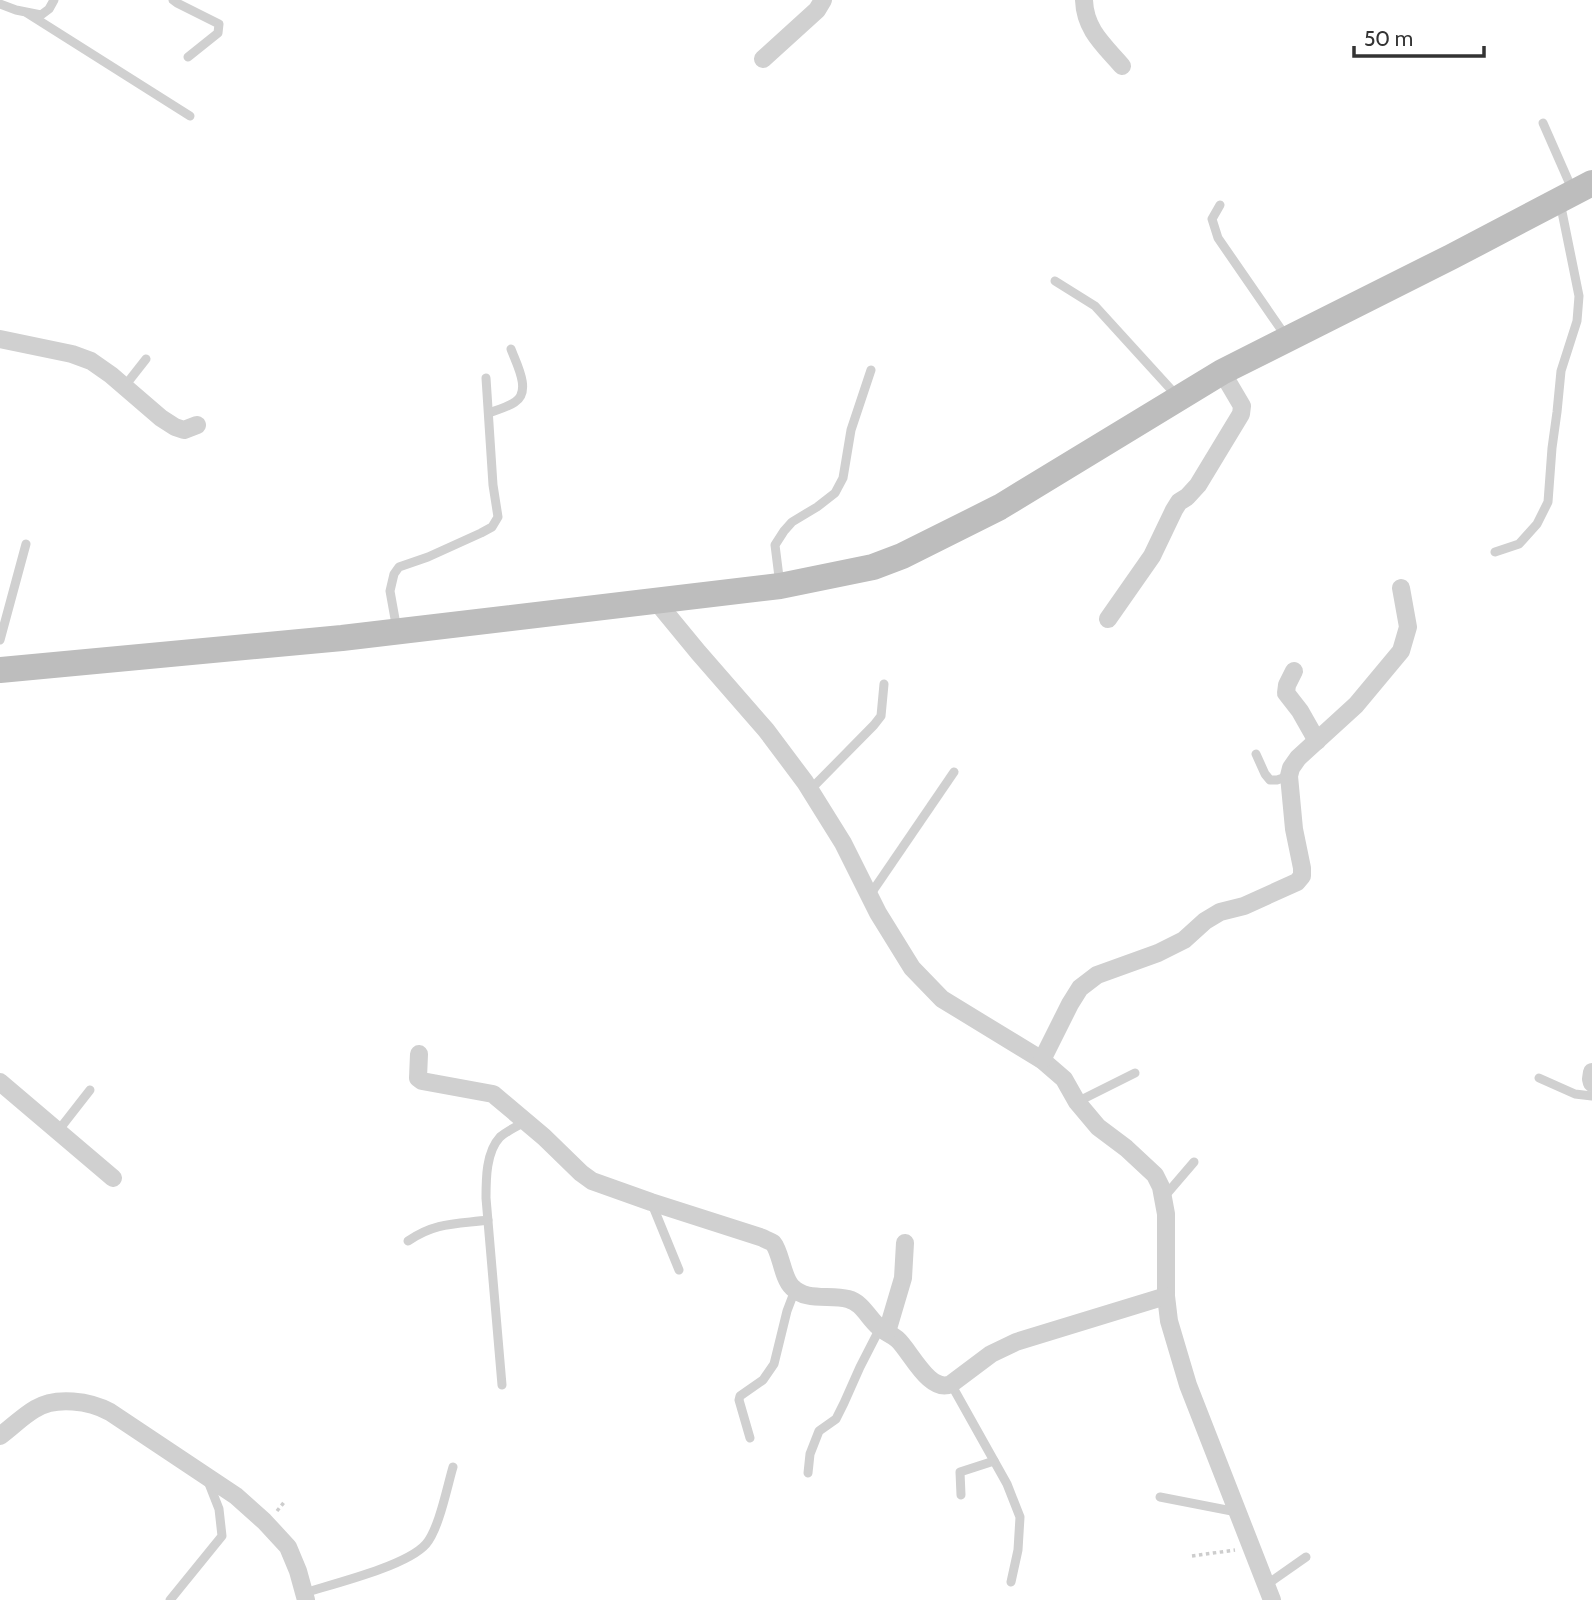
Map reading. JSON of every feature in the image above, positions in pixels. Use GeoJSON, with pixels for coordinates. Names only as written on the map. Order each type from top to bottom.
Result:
{"type":"FeatureCollection","features":[{"type":"Feature","properties":{"kind":"street"},"geometry":{"type":"LineString","coordinates":[[764,59],[817,10],[823,0]]}},
{"type":"Feature","properties":{"kind":"street"},"geometry":{"type":"LineString","coordinates":[[1084,0],[1084,14],[1091,30],[1122,66]]}},
{"type":"Feature","properties":{"kind":"street"},"geometry":{"type":"LineString","coordinates":[[0,670],[397,631],[656,601],[780,586],[873,567],[937,540],[1000,507],[1222,372],[1575,192]]}},
{"type":"Feature","properties":{"kind":"street"},"geometry":{"type":"LineString","coordinates":[[0,339],[72,354],[91,361],[175,427],[184,430],[197,425]]}},
{"type":"Feature","properties":{"kind":"street"},"geometry":{"type":"LineString","coordinates":[[1108,619],[1152,556],[1179,502],[1198,485],[1241,414],[1242,406],[1222,372]]}},
{"type":"Feature","properties":{"kind":"street"},"geometry":{"type":"LineString","coordinates":[[1042,1060],[1080,988],[1097,975],[1158,953],[1184,940],[1205,921],[1220,912],[1244,906],[1297,882],[1302,876],[1294,829],[1289,776],[1291,768],[1298,758],[1356,705],[1401,651],[1408,628],[1401,589]]}},
{"type":"Feature","properties":{"kind":"street"},"geometry":{"type":"LineString","coordinates":[[656,601],[766,730],[810,790],[843,843],[878,914],[912,968],[942,999],[1042,1060],[1064,1079],[1077,1102],[1098,1127],[1155,1175],[1161,1187],[1166,1214],[1166,1296],[1169,1321],[1188,1385],[1269,1592]]}},
{"type":"Feature","properties":{"kind":"street"},"geometry":{"type":"LineString","coordinates":[[1294,671],[1286,694],[1300,711],[1317,741]]}},
{"type":"Feature","properties":{"kind":"street"},"geometry":{"type":"LineString","coordinates":[[419,1054],[416,1073],[422,1081],[493,1094],[592,1181],[774,1244],[789,1285],[806,1296],[849,1299],[859,1305],[883,1330],[899,1341],[928,1377],[942,1386],[951,1384],[991,1354],[1016,1342],[1166,1296]]}},
{"type":"Feature","properties":{"kind":"street"},"geometry":{"type":"LineString","coordinates":[[1592,1072],[1592,1083]]}},
{"type":"Feature","properties":{"kind":"street"},"geometry":{"type":"LineString","coordinates":[[0,1082],[113,1178]]}},
{"type":"Feature","properties":{"kind":"street"},"geometry":{"type":"LineString","coordinates":[[883,1330],[903,1278],[905,1243]]}},
{"type":"Feature","properties":{"kind":"street"},"geometry":{"type":"LineString","coordinates":[[0,1436],[36,1408],[51,1402],[74,1402],[102,1407],[236,1496],[264,1521],[288,1548],[305,1597]]}},
{"type":"Feature","properties":{"kind":"lane"},"geometry":{"type":"LineString","coordinates":[[0,4],[41,15],[49,9],[54,0]]}},
{"type":"Feature","properties":{"kind":"lane"},"geometry":{"type":"LineString","coordinates":[[173,0],[219,24],[218,33],[188,57]]}},
{"type":"Feature","properties":{"kind":"lane"},"geometry":{"type":"LineString","coordinates":[[27,13],[190,116]]}},
{"type":"Feature","properties":{"kind":"lane"},"geometry":{"type":"LineString","coordinates":[[1495,552],[1519,544],[1538,524],[1548,502],[1561,371],[1577,321],[1579,296],[1575,192],[1544,123]]}},
{"type":"Feature","properties":{"kind":"lane"},"geometry":{"type":"LineString","coordinates":[[1220,205],[1212,219],[1218,238],[1288,339]]}},
{"type":"Feature","properties":{"kind":"lane"},"geometry":{"type":"LineString","coordinates":[[1055,281],[1095,306],[1179,398]]}},
{"type":"Feature","properties":{"kind":"lane"},"geometry":{"type":"LineString","coordinates":[[489,413],[519,400],[522,394],[522,383],[511,349]]}},
{"type":"Feature","properties":{"kind":"lane"},"geometry":{"type":"LineString","coordinates":[[124,387],[146,359]]}},
{"type":"Feature","properties":{"kind":"lane"},"geometry":{"type":"LineString","coordinates":[[780,586],[775,545],[792,522],[826,500],[839,486],[843,478],[851,430],[871,370]]}},
{"type":"Feature","properties":{"kind":"lane"},"geometry":{"type":"LineString","coordinates":[[397,631],[390,591],[398,567],[428,557],[481,533],[492,527],[498,517],[493,485],[486,378]]}},
{"type":"Feature","properties":{"kind":"lane"},"geometry":{"type":"LineString","coordinates":[[0,640],[26,544]]}},
{"type":"Feature","properties":{"kind":"lane"},"geometry":{"type":"LineString","coordinates":[[810,790],[881,716],[884,684]]}},
{"type":"Feature","properties":{"kind":"lane"},"geometry":{"type":"LineString","coordinates":[[1256,754],[1270,780],[1289,776]]}},
{"type":"Feature","properties":{"kind":"lane"},"geometry":{"type":"LineString","coordinates":[[870,896],[954,772]]}},
{"type":"Feature","properties":{"kind":"lane"},"geometry":{"type":"LineString","coordinates":[[1077,1102],[1135,1073]]}},
{"type":"Feature","properties":{"kind":"lane"},"geometry":{"type":"LineString","coordinates":[[1539,1078],[1575,1094],[1592,1096]]}},
{"type":"Feature","properties":{"kind":"lane"},"geometry":{"type":"LineString","coordinates":[[58,1131],[90,1090]]}},
{"type":"Feature","properties":{"kind":"lane"},"geometry":{"type":"LineString","coordinates":[[502,1385],[486,1172],[500,1138],[525,1122]]}},
{"type":"Feature","properties":{"kind":"lane"},"geometry":{"type":"LineString","coordinates":[[1163,1198],[1194,1163]]}},
{"type":"Feature","properties":{"kind":"lane"},"geometry":{"type":"LineString","coordinates":[[651,1202],[679,1270]]}},
{"type":"Feature","properties":{"kind":"lane"},"geometry":{"type":"LineString","coordinates":[[408,1241],[435,1226],[488,1220]]}},
{"type":"Feature","properties":{"kind":"lane"},"geometry":{"type":"LineString","coordinates":[[750,1438],[740,1396],[763,1380],[774,1364],[795,1290]]}},
{"type":"Feature","properties":{"kind":"lane"},"geometry":{"type":"LineString","coordinates":[[808,1473],[810,1454],[818,1431],[836,1419],[860,1367],[883,1330]]}},
{"type":"Feature","properties":{"kind":"lane"},"geometry":{"type":"LineString","coordinates":[[951,1384],[1007,1484],[1020,1517],[1018,1550],[1011,1582]]}},
{"type":"Feature","properties":{"kind":"lane"},"geometry":{"type":"LineString","coordinates":[[961,1495],[960,1472],[994,1461]]}},
{"type":"Feature","properties":{"kind":"lane"},"geometry":{"type":"LineString","coordinates":[[305,1597],[390,1566],[425,1545],[435,1527],[453,1467]]}},
{"type":"Feature","properties":{"kind":"lane"},"geometry":{"type":"LineString","coordinates":[[170,1600],[222,1535],[219,1509],[206,1476]]}},
{"type":"Feature","properties":{"kind":"lane"},"geometry":{"type":"LineString","coordinates":[[1160,1497],[1237,1512]]}},
{"type":"Feature","properties":{"kind":"lane"},"geometry":{"type":"LineString","coordinates":[[1269,1592],[1306,1557]]}},
{"type":"Feature","properties":{"kind":"path"},"geometry":{"type":"LineString","coordinates":[[1192,1556],[1251,1548]]}}]}
